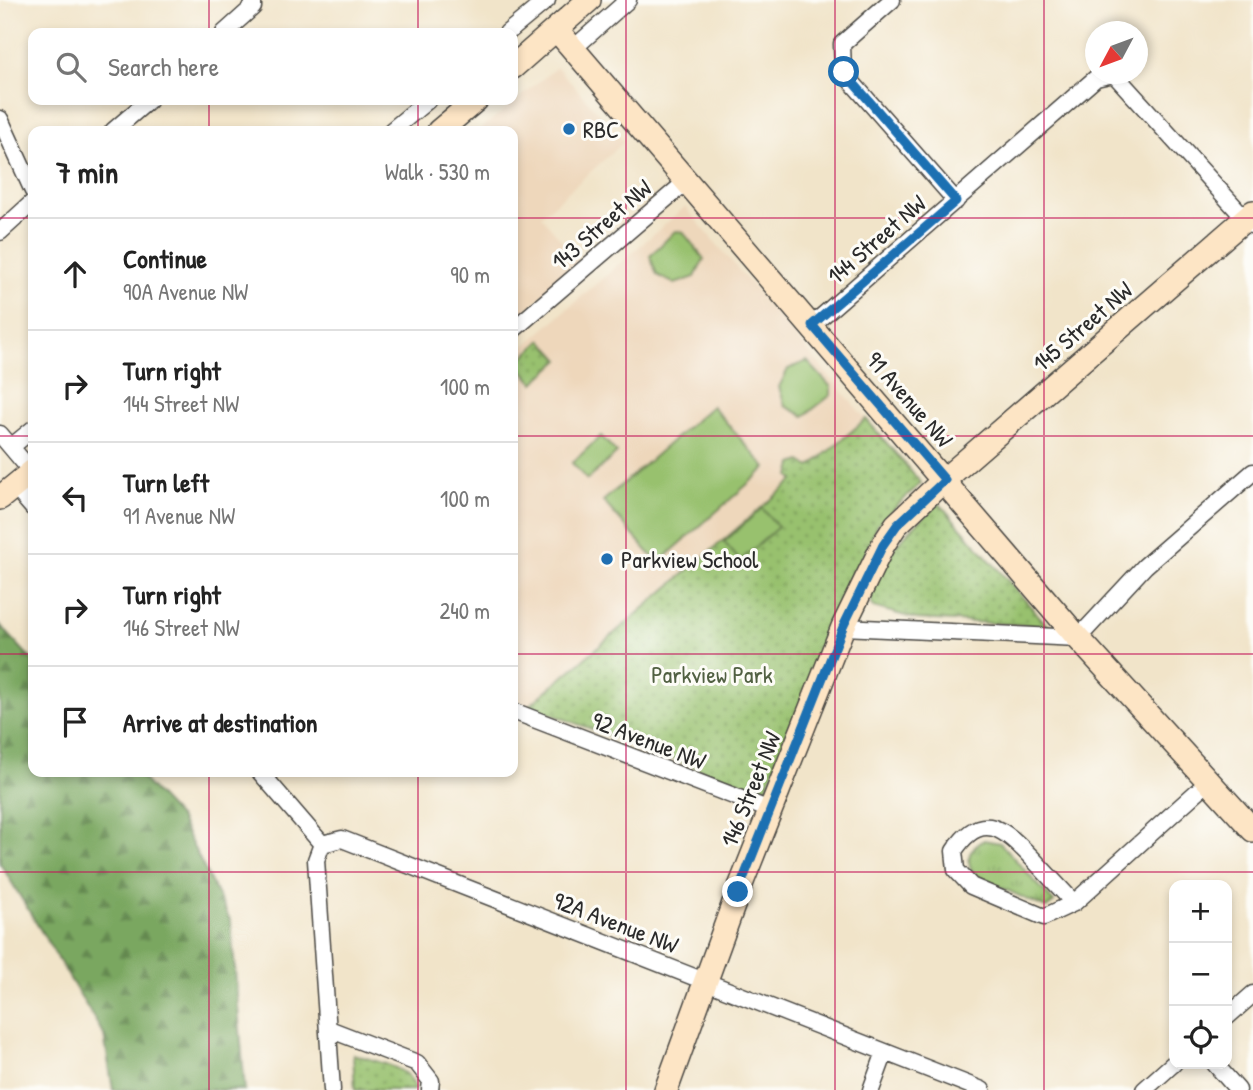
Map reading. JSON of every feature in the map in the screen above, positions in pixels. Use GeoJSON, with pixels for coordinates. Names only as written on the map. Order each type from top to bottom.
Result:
{"type":"FeatureCollection","features":[{"type":"Feature","properties":{"kind":"street"},"geometry":{"type":"LineString","coordinates":[[518,63],[589,0]]}},
{"type":"Feature","properties":{"kind":"street"},"geometry":{"type":"LineString","coordinates":[[574,48],[628,0]]}},
{"type":"Feature","properties":{"kind":"street"},"geometry":{"type":"LineString","coordinates":[[892,0],[842,44],[844,72],[956,201]]}},
{"type":"Feature","properties":{"kind":"street"},"geometry":{"type":"LineString","coordinates":[[513,28],[538,3]]}},
{"type":"Feature","properties":{"kind":"street","name":"91 Avenue NW"},"geometry":{"type":"LineString","coordinates":[[538,3],[556,29],[1078,638],[1253,830]]}},
{"type":"Feature","properties":{"kind":"street"},"geometry":{"type":"LineString","coordinates":[[229,28],[253,4]]}},
{"type":"Feature","properties":{"kind":"street","name":"144 Street NW"},"geometry":{"type":"LineString","coordinates":[[812,325],[1096,78],[1114,74],[1250,219]]}},
{"type":"Feature","properties":{"kind":"street"},"geometry":{"type":"LineString","coordinates":[[119,126],[143,105]]}},
{"type":"Feature","properties":{"kind":"street"},"geometry":{"type":"LineString","coordinates":[[397,126],[422,105]]}},
{"type":"Feature","properties":{"kind":"street"},"geometry":{"type":"LineString","coordinates":[[445,126],[470,105]]}},
{"type":"Feature","properties":{"kind":"street"},"geometry":{"type":"LineString","coordinates":[[0,119],[28,180]]}},
{"type":"Feature","properties":{"kind":"street","name":"143 Street NW"},"geometry":{"type":"LineString","coordinates":[[518,326],[688,180]]}},
{"type":"Feature","properties":{"kind":"street"},"geometry":{"type":"LineString","coordinates":[[0,232],[28,207]]}},
{"type":"Feature","properties":{"kind":"street","name":"145 Street NW"},"geometry":{"type":"LineString","coordinates":[[945,480],[1250,219]]}},
{"type":"Feature","properties":{"kind":"street"},"geometry":{"type":"LineString","coordinates":[[11,447],[28,433]]}},
{"type":"Feature","properties":{"kind":"street"},"geometry":{"type":"LineString","coordinates":[[0,434],[11,447],[20,482],[28,498]]}},
{"type":"Feature","properties":{"kind":"street"},"geometry":{"type":"LineString","coordinates":[[843,627],[1078,638],[1145,566],[1253,472]]}},
{"type":"Feature","properties":{"kind":"street","name":"146 Street NW"},"geometry":{"type":"LineString","coordinates":[[666,1090],[770,810],[843,627],[883,545],[897,525],[945,480]]}},
{"type":"Feature","properties":{"kind":"street","name":"92 Avenue NW"},"geometry":{"type":"LineString","coordinates":[[518,713],[770,810]]}},
{"type":"Feature","properties":{"kind":"street"},"geometry":{"type":"LineString","coordinates":[[264,777],[322,844],[316,860],[332,1090]]}},
{"type":"Feature","properties":{"kind":"street"},"geometry":{"type":"LineString","coordinates":[[1074,903],[1007,832],[992,826],[976,830],[963,837],[954,851],[956,870],[971,886],[1044,917],[1074,903],[1210,780]]}},
{"type":"Feature","properties":{"kind":"street","name":"92A Avenue NW"},"geometry":{"type":"LineString","coordinates":[[322,844],[342,839],[982,1090]]}},
{"type":"Feature","properties":{"kind":"street"},"geometry":{"type":"LineString","coordinates":[[1232,1013],[1253,994]]}},
{"type":"Feature","properties":{"kind":"street"},"geometry":{"type":"LineString","coordinates":[[329,1029],[416,1062],[431,1081],[430,1090]]}},
{"type":"Feature","properties":{"kind":"street"},"geometry":{"type":"LineString","coordinates":[[871,1090],[886,1052]]}},
{"type":"Feature","properties":{"kind":"street"},"geometry":{"type":"LineString","coordinates":[[1144,1090],[1169,1068]]}},
{"type":"Feature","properties":{"kind":"street"},"geometry":{"type":"LineString","coordinates":[[1219,1069],[1238,1090]]}},
{"type":"Feature","properties":{"kind":"shaded area"},"geometry":{"type":"Polygon","coordinates":[[[557,67],[624,142],[541,216],[580,262],[518,317],[518,126],[484,126],[510,105],[518,105],[518,99],[557,67]]]}},
{"type":"Feature","properties":{"kind":"shaded area","name":"Parkview School"},"geometry":{"type":"Polygon","coordinates":[[[685,207],[866,419],[529,706],[518,701],[518,352],[685,207]]]}},
{"type":"Feature","properties":{"kind":"green space"},"geometry":{"type":"Polygon","coordinates":[[[675,231],[683,232],[704,259],[695,277],[675,284],[657,275],[650,256],[675,231]]]}},
{"type":"Feature","properties":{"kind":"green space"},"geometry":{"type":"Polygon","coordinates":[[[542,340],[560,360],[534,383],[518,362],[542,340]]]}},
{"type":"Feature","properties":{"kind":"green space"},"geometry":{"type":"Polygon","coordinates":[[[807,361],[831,387],[831,395],[804,416],[785,406],[779,387],[788,369],[807,361]]]}},
{"type":"Feature","properties":{"kind":"green space"},"geometry":{"type":"Polygon","coordinates":[[[712,406],[766,468],[658,563],[603,501],[712,406]]]}},
{"type":"Feature","properties":{"kind":"green space","name":"Parkview Park"},"geometry":{"type":"Polygon","coordinates":[[[866,419],[921,483],[878,524],[764,793],[529,706],[794,480],[790,476],[793,464],[801,461],[810,467],[866,419]]]}},
{"type":"Feature","properties":{"kind":"green space"},"geometry":{"type":"Polygon","coordinates":[[[601,436],[617,453],[587,480],[572,463],[601,436]]]}},
{"type":"Feature","properties":{"kind":"green space"},"geometry":{"type":"Polygon","coordinates":[[[939,503],[1048,626],[916,619],[873,607],[871,594],[874,580],[882,565],[892,550],[939,503]]]}},
{"type":"Feature","properties":{"kind":"green space"},"geometry":{"type":"Polygon","coordinates":[[[762,508],[778,527],[740,561],[724,542],[762,508]]]}},
{"type":"Feature","properties":{"kind":"green space"},"geometry":{"type":"Polygon","coordinates":[[[0,625],[28,656],[28,777],[141,777],[179,818],[231,922],[245,1090],[113,1090],[104,1035],[0,863],[0,625]]]}},
{"type":"Feature","properties":{"kind":"green space"},"geometry":{"type":"Polygon","coordinates":[[[984,840],[1000,843],[1054,902],[1046,908],[976,876],[969,861],[971,851],[984,840]]]}},
{"type":"Feature","properties":{"kind":"green space"},"geometry":{"type":"Polygon","coordinates":[[[353,1054],[399,1070],[407,1075],[415,1090],[355,1090],[353,1054]]]}},
{"type":"Feature","properties":{"kind":"place","name":"RBC"},"geometry":{"type":"Point","coordinates":[569,129]}},
{"type":"Feature","properties":{"kind":"place","name":"Parkview School"},"geometry":{"type":"Point","coordinates":[607,559]}},
{"type":"Feature","properties":{"kind":"route"},"geometry":{"type":"LineString","coordinates":[[738,892],[843,627],[883,545],[897,525],[945,480],[812,325],[956,201],[844,72]]}}]}
